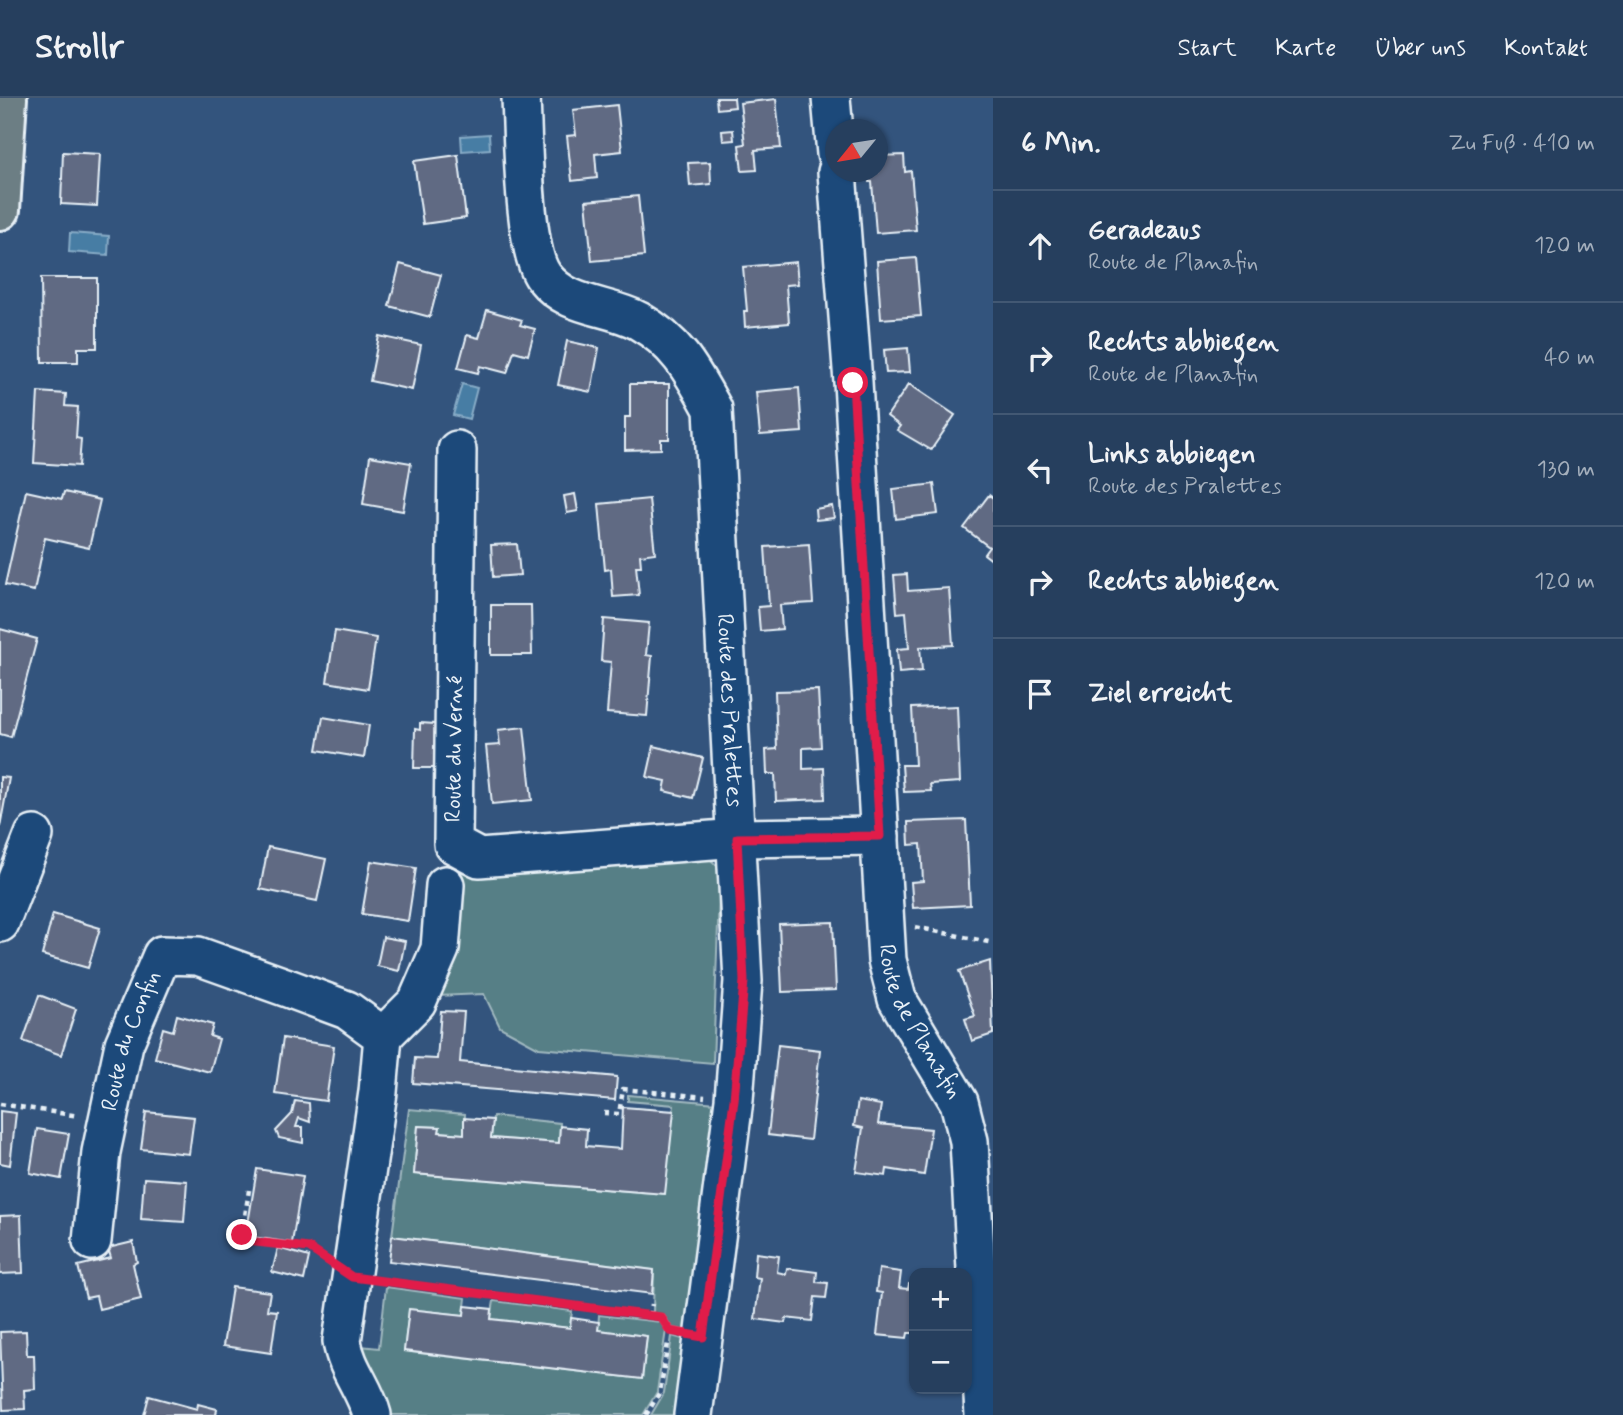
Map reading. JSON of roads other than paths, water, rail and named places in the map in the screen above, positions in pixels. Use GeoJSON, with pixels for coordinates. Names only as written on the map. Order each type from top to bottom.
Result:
{"type":"FeatureCollection","features":[{"type":"Feature","properties":{"kind":"main road"},"geometry":{"type":"LineString","coordinates":[[0,210],[7,98]]}},
{"type":"Feature","properties":{"kind":"street","name":"Route des Pralettes"},"geometry":{"type":"LineString","coordinates":[[521,98],[531,240],[543,276],[571,299],[638,321],[682,354],[713,409],[744,981],[734,1100],[686,1334],[693,1415]]}},
{"type":"Feature","properties":{"kind":"street"},"geometry":{"type":"LineString","coordinates":[[831,98],[832,119]]}},
{"type":"Feature","properties":{"kind":"street","name":"Route de Planafin"},"geometry":{"type":"LineString","coordinates":[[838,182],[887,960],[897,999],[959,1102],[970,1141],[984,1415]]}},
{"type":"Feature","properties":{"kind":"street","name":"Route du Verné"},"geometry":{"type":"LineString","coordinates":[[457,450],[453,844],[479,858],[737,838]]}},
{"type":"Feature","properties":{"kind":"street"},"geometry":{"type":"LineString","coordinates":[[0,923],[34,835]]}},
{"type":"Feature","properties":{"kind":"street"},"geometry":{"type":"LineString","coordinates":[[737,838],[880,836]]}},
{"type":"Feature","properties":{"kind":"street"},"geometry":{"type":"LineString","coordinates":[[372,1415],[368,1400],[345,1361],[342,1341],[378,1092],[383,1036],[417,1002],[440,949],[445,885]]}},
{"type":"Feature","properties":{"kind":"street","name":"Route du Confin"},"geometry":{"type":"LineString","coordinates":[[92,1241],[101,1152],[124,1044],[162,956],[198,956],[347,1010],[383,1036]]}},
{"type":"Feature","properties":{"kind":"water"},"geometry":{"type":"Polygon","coordinates":[[[489,134],[490,149],[462,151],[461,136],[489,134]]]}},
{"type":"Feature","properties":{"kind":"water"},"geometry":{"type":"Polygon","coordinates":[[[70,233],[109,236],[108,255],[69,252],[70,233]]]}},
{"type":"Feature","properties":{"kind":"water"},"geometry":{"type":"Polygon","coordinates":[[[462,384],[477,388],[469,419],[453,415],[462,384]]]}}]}
